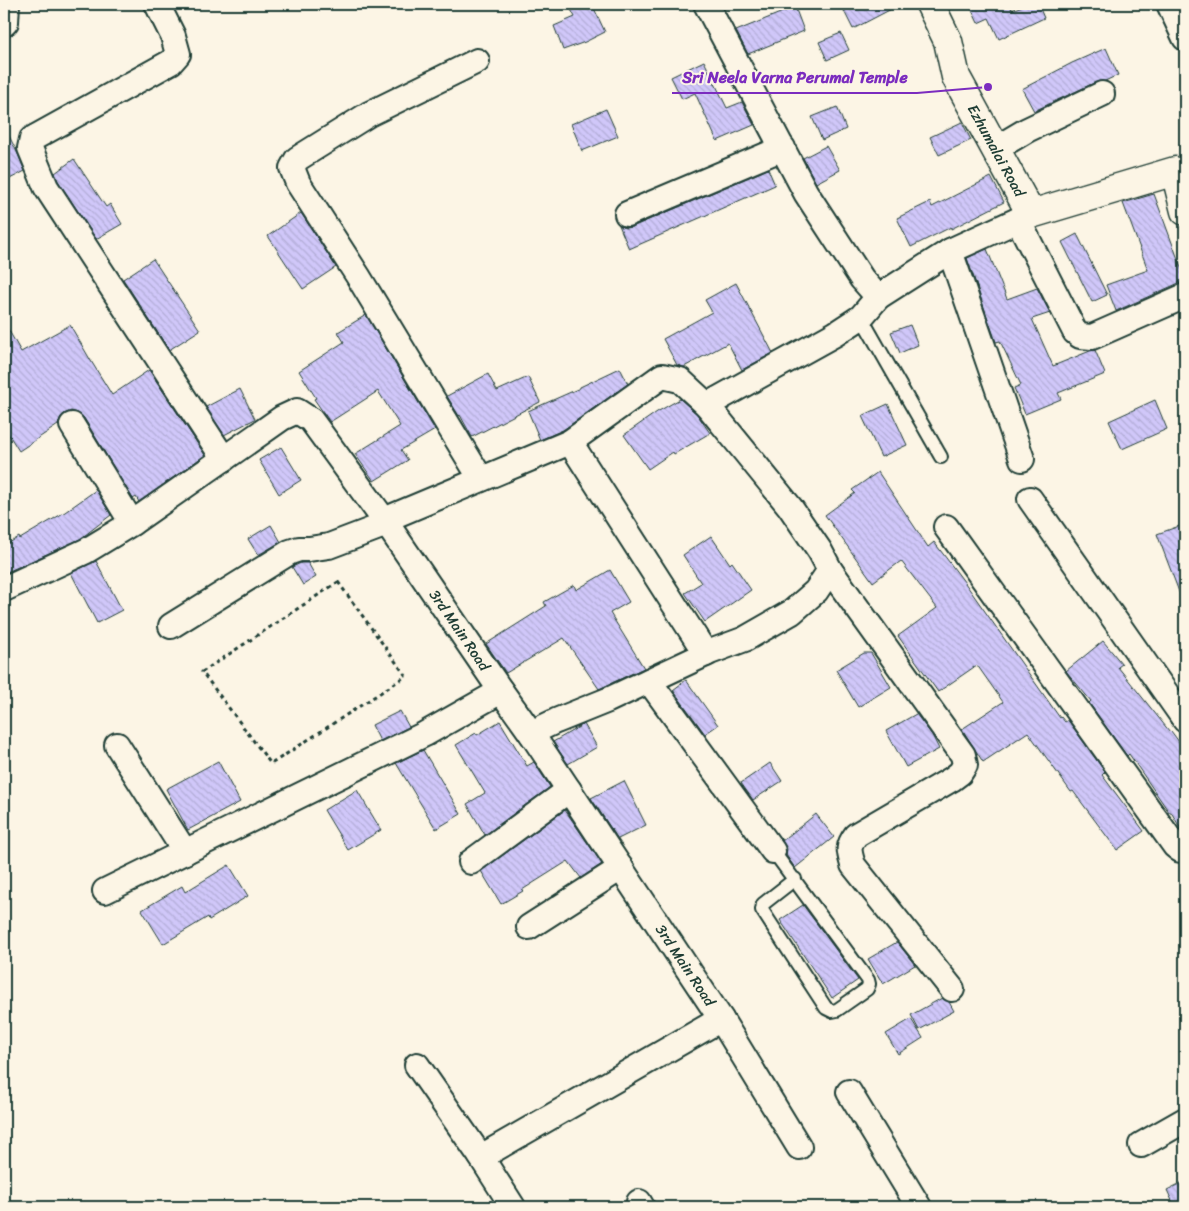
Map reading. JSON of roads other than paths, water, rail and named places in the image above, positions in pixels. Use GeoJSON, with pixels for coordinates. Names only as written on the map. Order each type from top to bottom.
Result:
{"type":"FeatureCollection","features":[{"type":"Feature","properties":{"kind":"street"},"geometry":{"type":"LineString","coordinates":[[4,24],[6,22],[6,4]]}},
{"type":"Feature","properties":{"kind":"street"},"geometry":{"type":"LineString","coordinates":[[157,4],[173,36],[178,54],[171,62],[32,139],[30,148],[46,187],[224,458]]}},
{"type":"Feature","properties":{"kind":"street"},"geometry":{"type":"LineString","coordinates":[[706,4],[806,193],[862,278],[878,297]]}},
{"type":"Feature","properties":{"kind":"street","name":"Ezhumalai Road"},"geometry":{"type":"LineString","coordinates":[[930,4],[948,41],[956,77],[994,149],[1024,217]]}},
{"type":"Feature","properties":{"kind":"street"},"geometry":{"type":"LineString","coordinates":[[1169,4],[1185,38]]}},
{"type":"Feature","properties":{"kind":"street"},"geometry":{"type":"LineString","coordinates":[[477,61],[369,114],[297,159],[292,168],[298,183],[358,276],[481,479]]}},
{"type":"Feature","properties":{"kind":"street"},"geometry":{"type":"LineString","coordinates":[[994,149],[1027,130],[1102,94]]}},
{"type":"Feature","properties":{"kind":"street"},"geometry":{"type":"LineString","coordinates":[[627,214],[783,148]]}},
{"type":"Feature","properties":{"kind":"street"},"geometry":{"type":"LineString","coordinates":[[707,405],[835,334],[861,316],[878,297],[950,251],[1024,217],[1180,169],[1185,211]]}},
{"type":"Feature","properties":{"kind":"street"},"geometry":{"type":"LineString","coordinates":[[1024,217],[1075,332],[1080,336],[1092,337],[1185,296]]}},
{"type":"Feature","properties":{"kind":"street"},"geometry":{"type":"LineString","coordinates":[[950,251],[1022,460]]}},
{"type":"Feature","properties":{"kind":"street"},"geometry":{"type":"LineString","coordinates":[[171,626],[290,552],[299,549],[329,546],[570,442],[662,376],[680,380],[707,405],[790,507],[820,551],[830,570],[963,755],[965,765],[960,773],[856,835],[850,843],[853,865],[952,989]]}},
{"type":"Feature","properties":{"kind":"street","name":"3rd Main Road"},"geometry":{"type":"LineString","coordinates":[[4,589],[86,552],[132,523],[282,418],[296,411],[311,420],[385,522],[531,733],[721,1019],[799,1147]]}},
{"type":"Feature","properties":{"kind":"street"},"geometry":{"type":"LineString","coordinates":[[72,424],[132,523]]}},
{"type":"Feature","properties":{"kind":"street"},"geometry":{"type":"LineString","coordinates":[[570,442],[706,654]]}},
{"type":"Feature","properties":{"kind":"street"},"geometry":{"type":"LineString","coordinates":[[1030,499],[1185,720]]}},
{"type":"Feature","properties":{"kind":"street"},"geometry":{"type":"LineString","coordinates":[[946,527],[1175,846],[1180,850],[1185,850]]}},
{"type":"Feature","properties":{"kind":"street"},"geometry":{"type":"LineString","coordinates":[[531,733],[556,720],[608,700],[706,654],[746,639],[792,612],[816,591],[830,570]]}},
{"type":"Feature","properties":{"kind":"street"},"geometry":{"type":"LineString","coordinates":[[649,681],[773,851]]}},
{"type":"Feature","properties":{"kind":"street"},"geometry":{"type":"LineString","coordinates":[[105,892],[425,734],[501,691]]}},
{"type":"Feature","properties":{"kind":"street"},"geometry":{"type":"LineString","coordinates":[[117,745],[185,852]]}},
{"type":"Feature","properties":{"kind":"street"},"geometry":{"type":"LineString","coordinates":[[471,862],[569,790]]}},
{"type":"Feature","properties":{"kind":"street"},"geometry":{"type":"LineString","coordinates":[[529,927],[621,868]]}},
{"type":"Feature","properties":{"kind":"street"},"geometry":{"type":"LineString","coordinates":[[481,1157],[721,1019]]}},
{"type":"Feature","properties":{"kind":"street"},"geometry":{"type":"LineString","coordinates":[[416,1065],[481,1157],[513,1207]]}},
{"type":"Feature","properties":{"kind":"street"},"geometry":{"type":"LineString","coordinates":[[849,1092],[919,1207]]}},
{"type":"Feature","properties":{"kind":"street"},"geometry":{"type":"LineString","coordinates":[[1141,1145],[1185,1120]]}},
{"type":"Feature","properties":{"kind":"lane"},"geometry":{"type":"LineString","coordinates":[[861,316],[942,457]]}},
{"type":"Feature","properties":{"kind":"lane"},"geometry":{"type":"LineString","coordinates":[[773,851],[795,880],[868,980],[868,989],[837,1010],[832,1011],[826,1008],[762,910],[761,906],[763,904],[795,880]]}},
{"type":"Feature","properties":{"kind":"place","name":"Sri Neela Varna Perumal Temple"},"geometry":{"type":"Point","coordinates":[988,87]}}]}
